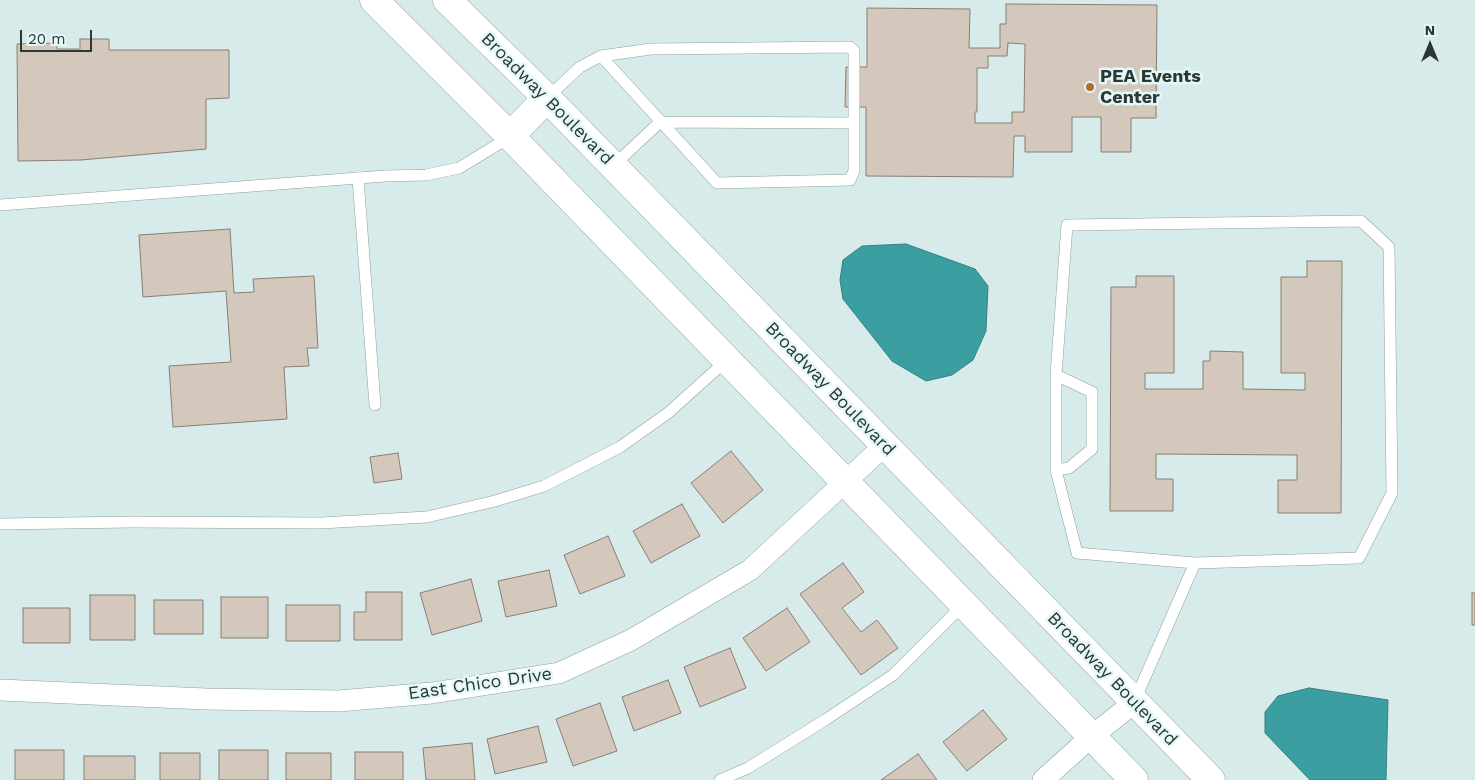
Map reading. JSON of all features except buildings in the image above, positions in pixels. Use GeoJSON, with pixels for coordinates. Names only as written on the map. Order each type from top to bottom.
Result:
{"type":"FeatureCollection","features":[{"type":"Feature","properties":{"kind":"main road"},"geometry":{"type":"LineString","coordinates":[[374,0],[510,136],[1134,780]]}},
{"type":"Feature","properties":{"kind":"main road","name":"Broadway Boulevard"},"geometry":{"type":"LineString","coordinates":[[447,0],[547,98],[1210,780]]}},
{"type":"Feature","properties":{"kind":"main road"},"geometry":{"type":"LineString","coordinates":[[510,136],[547,98]]}},
{"type":"Feature","properties":{"kind":"street","name":"East Chico Drive"},"geometry":{"type":"LineString","coordinates":[[0,690],[206,699],[339,700],[432,693],[559,673],[631,640],[750,570],[885,445]]}},
{"type":"Feature","properties":{"kind":"street"},"geometry":{"type":"LineString","coordinates":[[1043,780],[1092,736],[1134,702]]}},
{"type":"Feature","properties":{"kind":"lane"},"geometry":{"type":"LineString","coordinates":[[547,98],[580,67],[601,56],[651,49],[850,47],[854,51],[854,171],[850,180],[717,183],[601,56]]}},
{"type":"Feature","properties":{"kind":"lane"},"geometry":{"type":"LineString","coordinates":[[613,166],[660,122],[854,123]]}},
{"type":"Feature","properties":{"kind":"lane"},"geometry":{"type":"LineString","coordinates":[[0,205],[358,178],[426,175],[459,168],[510,136]]}},
{"type":"Feature","properties":{"kind":"lane"},"geometry":{"type":"LineString","coordinates":[[358,178],[375,405]]}},
{"type":"Feature","properties":{"kind":"lane"},"geometry":{"type":"LineString","coordinates":[[1361,220],[1389,247],[1392,494],[1359,558],[1195,563],[1076,553],[1056,470],[1056,375],[1067,225],[1361,220]]}},
{"type":"Feature","properties":{"kind":"lane"},"geometry":{"type":"LineString","coordinates":[[0,524],[132,522],[321,523],[396,520],[436,515],[496,501],[544,486],[620,447],[668,413],[728,360]]}},
{"type":"Feature","properties":{"kind":"lane"},"geometry":{"type":"LineString","coordinates":[[1056,375],[1092,392],[1092,449],[1069,468],[1056,470]]}},
{"type":"Feature","properties":{"kind":"lane"},"geometry":{"type":"LineString","coordinates":[[1134,702],[1195,563]]}},
{"type":"Feature","properties":{"kind":"lane"},"geometry":{"type":"LineString","coordinates":[[720,780],[748,768],[893,675],[964,604]]}},
{"type":"Feature","properties":{"kind":"water"},"geometry":{"type":"Polygon","coordinates":[[[906,244],[975,269],[988,286],[986,331],[973,360],[952,375],[926,381],[892,361],[843,299],[840,280],[843,260],[862,246],[906,244]]]}},
{"type":"Feature","properties":{"kind":"water"},"geometry":{"type":"Polygon","coordinates":[[[1309,688],[1388,700],[1386,780],[1310,780],[1265,733],[1265,712],[1278,696],[1309,688]]]}},
{"type":"Feature","properties":{"kind":"place","name":"PEA Events Center"},"geometry":{"type":"Point","coordinates":[1090,87]}}]}
